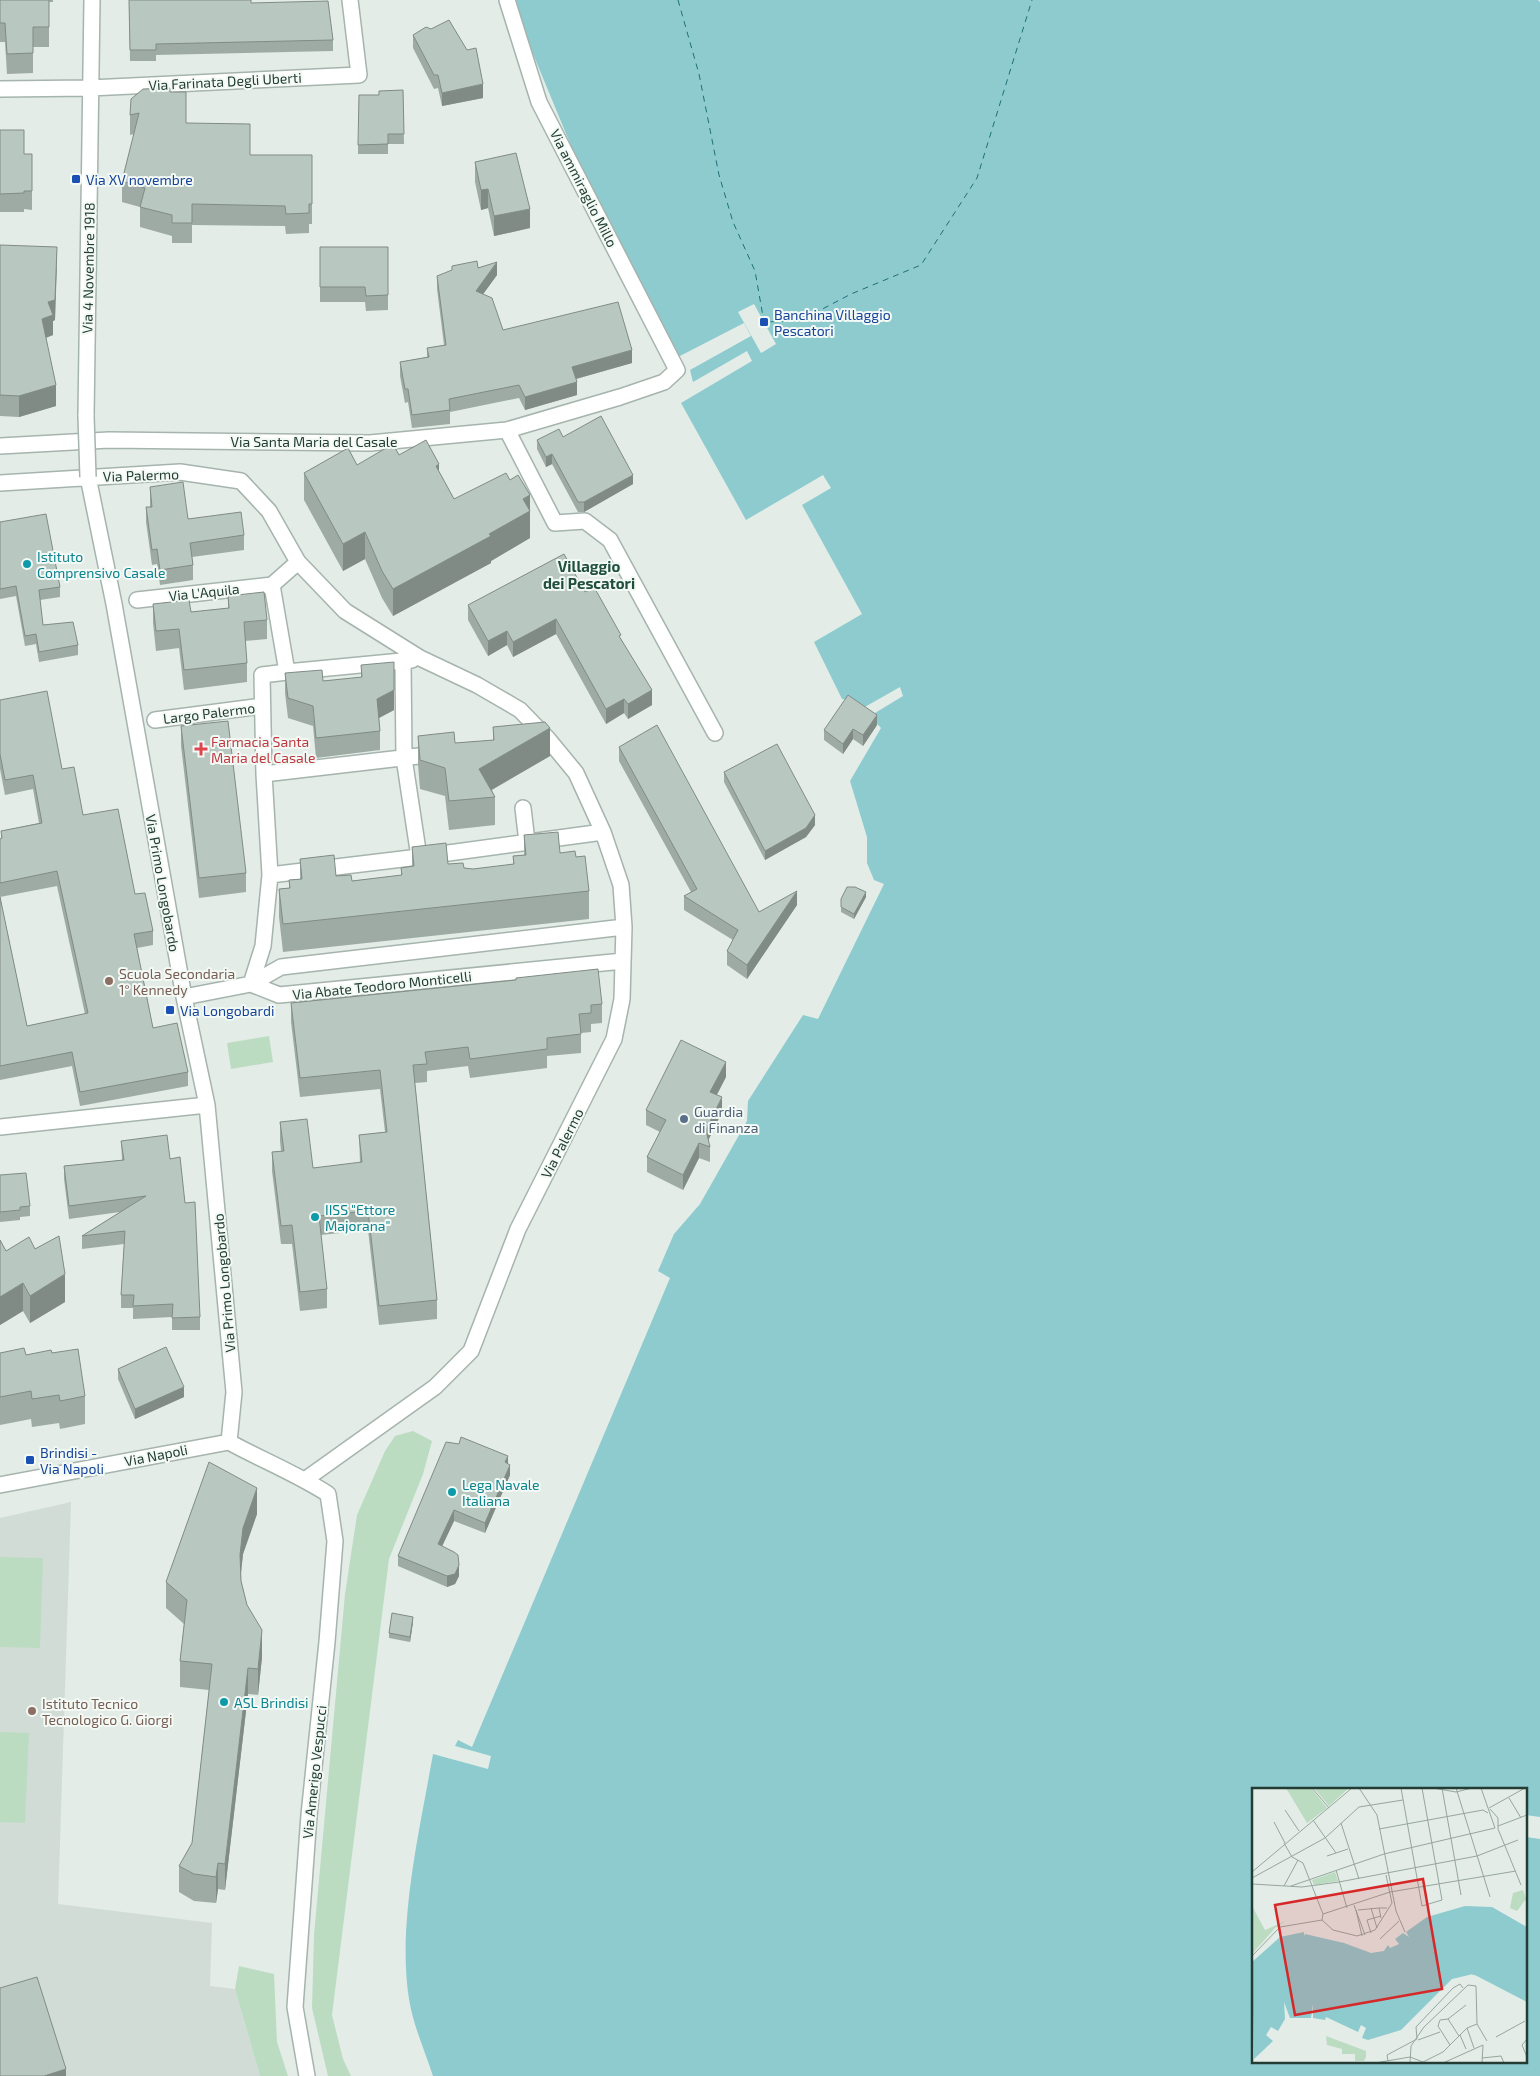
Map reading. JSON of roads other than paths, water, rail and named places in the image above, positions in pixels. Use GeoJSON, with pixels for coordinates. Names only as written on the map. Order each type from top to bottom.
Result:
{"type":"FeatureCollection","features":[{"type":"Feature","properties":{"kind":"street","name":"Via 4 Novembre 1918"},"geometry":{"type":"LineString","coordinates":[[86,416],[92,0]]}},
{"type":"Feature","properties":{"kind":"street","name":"Via Farinata Degli Uberti"},"geometry":{"type":"LineString","coordinates":[[90,88],[360,75],[350,0]]}},
{"type":"Feature","properties":{"kind":"street","name":"Via ammiraglio Millo"},"geometry":{"type":"LineString","coordinates":[[507,0],[539,102],[677,370]]}},
{"type":"Feature","properties":{"kind":"street"},"geometry":{"type":"LineString","coordinates":[[0,89],[90,88]]}},
{"type":"Feature","properties":{"kind":"street","name":"Via Santa Maria del Casale"},"geometry":{"type":"LineString","coordinates":[[0,446],[109,440],[370,443],[507,430],[664,382],[677,370]]}},
{"type":"Feature","properties":{"kind":"street","name":"Via Primo Longobardo"},"geometry":{"type":"LineString","coordinates":[[86,416],[88,477],[114,604],[184,997],[207,1104],[234,1392],[229,1442]]}},
{"type":"Feature","properties":{"kind":"street"},"geometry":{"type":"LineString","coordinates":[[507,430],[555,523],[585,521],[610,540],[714,733]]}},
{"type":"Feature","properties":{"kind":"street","name":"Via Palermo"},"geometry":{"type":"LineString","coordinates":[[0,483],[180,472],[241,481],[268,511],[298,562],[345,611],[420,658],[477,684],[520,710],[548,739],[576,773],[603,832],[621,885],[624,927],[622,999],[614,1039],[518,1229],[471,1351],[435,1387],[306,1480]]}},
{"type":"Feature","properties":{"kind":"street"},"geometry":{"type":"LineString","coordinates":[[298,562],[272,585],[287,672],[420,658]]}},
{"type":"Feature","properties":{"kind":"street","name":"Via L'Aquila"},"geometry":{"type":"LineString","coordinates":[[137,600],[272,585]]}},
{"type":"Feature","properties":{"kind":"street"},"geometry":{"type":"LineString","coordinates":[[402,661],[404,758],[419,857]]}},
{"type":"Feature","properties":{"kind":"street","name":"Largo Palermo"},"geometry":{"type":"LineString","coordinates":[[251,984],[263,946],[270,875],[264,774],[262,675],[287,672]]}},
{"type":"Feature","properties":{"kind":"street","name":"Largo Palermo"},"geometry":{"type":"LineString","coordinates":[[155,720],[262,706]]}},
{"type":"Feature","properties":{"kind":"street"},"geometry":{"type":"LineString","coordinates":[[529,741],[548,739]]}},
{"type":"Feature","properties":{"kind":"street"},"geometry":{"type":"LineString","coordinates":[[264,774],[452,752]]}},
{"type":"Feature","properties":{"kind":"street"},"geometry":{"type":"LineString","coordinates":[[523,808],[527,842]]}},
{"type":"Feature","properties":{"kind":"street"},"geometry":{"type":"LineString","coordinates":[[270,875],[603,832]]}},
{"type":"Feature","properties":{"kind":"street","name":"Via Abate Teodoro Monticelli"},"geometry":{"type":"LineString","coordinates":[[251,984],[281,967],[624,927]]}},
{"type":"Feature","properties":{"kind":"street","name":"Via Abate Teodoro Monticelli"},"geometry":{"type":"LineString","coordinates":[[251,984],[279,995],[623,961]]}},
{"type":"Feature","properties":{"kind":"street"},"geometry":{"type":"LineString","coordinates":[[184,997],[251,984]]}},
{"type":"Feature","properties":{"kind":"street"},"geometry":{"type":"LineString","coordinates":[[0,1127],[207,1104]]}},
{"type":"Feature","properties":{"kind":"street"},"geometry":{"type":"LineString","coordinates":[[229,1442],[257,1458],[306,1480]]}},
{"type":"Feature","properties":{"kind":"street","name":"Via Napoli"},"geometry":{"type":"LineString","coordinates":[[0,1485],[229,1442]]}},
{"type":"Feature","properties":{"kind":"street","name":"Via Amerigo Vespucci"},"geometry":{"type":"LineString","coordinates":[[306,1480],[328,1494],[335,1541],[328,1642],[309,1815],[295,2007],[307,2076]]}},
{"type":"Feature","properties":{"kind":"water"},"geometry":{"type":"Polygon","coordinates":[[[516,0],[1538,0],[1540,2],[1540,1817],[1528,1815],[1528,1788],[1252,1788],[1252,2064],[1528,2064],[1528,1837],[1540,1839],[1540,2076],[433,2076],[416,2028],[409,1999],[406,1970],[406,1940],[412,1877],[433,1754],[488,1769],[491,1756],[455,1746],[458,1740],[472,1747],[670,1278],[658,1271],[674,1234],[700,1204],[747,1121],[748,1101],[803,1015],[818,1019],[884,884],[874,880],[867,863],[867,837],[850,781],[881,728],[870,716],[903,696],[900,687],[863,708],[851,700],[842,699],[814,642],[862,614],[802,505],[831,488],[823,475],[746,520],[681,403],[752,361],[747,351],[693,382],[690,370],[751,336],[744,323],[678,357],[579,165],[526,37],[516,0]]]}},
{"type":"Feature","properties":{"kind":"place","name":"Via XV novembre"},"geometry":{"type":"Point","coordinates":[76,179]}},
{"type":"Feature","properties":{"kind":"place","name":"Banchina Villaggio Pescatori"},"geometry":{"type":"Point","coordinates":[764,322]}},
{"type":"Feature","properties":{"kind":"place","name":"Istituto Comprensivo Casale"},"geometry":{"type":"Point","coordinates":[27,564]}},
{"type":"Feature","properties":{"kind":"place","name":"Farmacia Santa Maria del Casale"},"geometry":{"type":"Point","coordinates":[201,749]}},
{"type":"Feature","properties":{"kind":"place","name":"Scuola Secondaria 1° Kennedy"},"geometry":{"type":"Point","coordinates":[109,981]}},
{"type":"Feature","properties":{"kind":"place","name":"Via Longobardi"},"geometry":{"type":"Point","coordinates":[170,1010]}},
{"type":"Feature","properties":{"kind":"place","name":"Guardia di Finanza"},"geometry":{"type":"Point","coordinates":[684,1119]}},
{"type":"Feature","properties":{"kind":"place","name":"IISS \"Ettore Majorana\""},"geometry":{"type":"Point","coordinates":[315,1217]}},
{"type":"Feature","properties":{"kind":"place","name":"Brindisi - Via Napoli"},"geometry":{"type":"Point","coordinates":[30,1460]}},
{"type":"Feature","properties":{"kind":"place","name":"Lega Navale Italiana"},"geometry":{"type":"Point","coordinates":[452,1492]}},
{"type":"Feature","properties":{"kind":"place","name":"ASL Brindisi"},"geometry":{"type":"Point","coordinates":[224,1702]}},
{"type":"Feature","properties":{"kind":"place","name":"Istituto Tecnico Tecnologico G. Giorgi"},"geometry":{"type":"Point","coordinates":[32,1711]}},
{"type":"Feature","properties":{"kind":"district","name":"Villaggio dei Pescatori"},"geometry":{"type":"Point","coordinates":[589,574]}}]}
